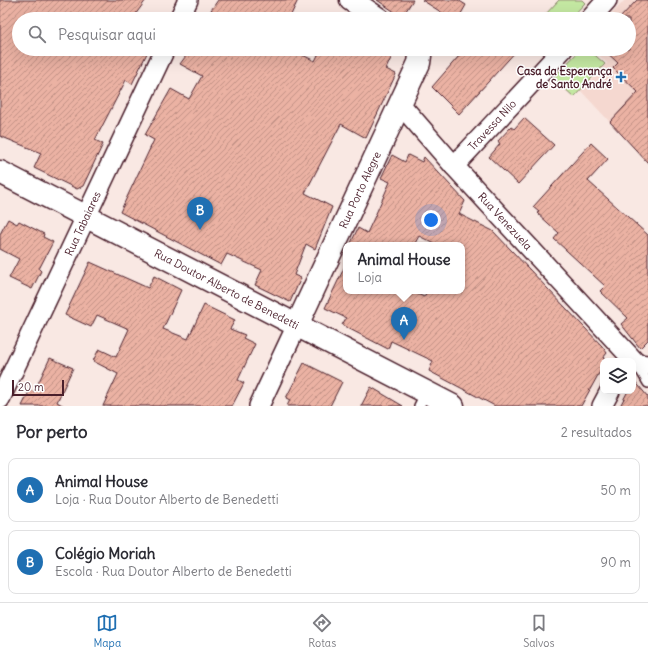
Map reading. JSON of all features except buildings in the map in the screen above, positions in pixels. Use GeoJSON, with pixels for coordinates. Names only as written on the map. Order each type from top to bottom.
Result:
{"type":"FeatureCollection","features":[{"type":"Feature","properties":{"kind":"main road"},"geometry":{"type":"LineString","coordinates":[[351,0],[369,12]]}},
{"type":"Feature","properties":{"kind":"main road"},"geometry":{"type":"LineString","coordinates":[[401,105],[419,63],[420,56]]}},
{"type":"Feature","properties":{"kind":"main road","name":"Rua Porto Alegre"},"geometry":{"type":"LineString","coordinates":[[297,325],[401,105]]}},
{"type":"Feature","properties":{"kind":"main road","name":"Rua Doutor Alberto de Benedetti"},"geometry":{"type":"LineString","coordinates":[[0,172],[297,325],[423,399],[453,406]]}},
{"type":"Feature","properties":{"kind":"street"},"geometry":{"type":"LineString","coordinates":[[182,12],[188,0]]}},
{"type":"Feature","properties":{"kind":"street"},"geometry":{"type":"LineString","coordinates":[[597,12],[608,0]]}},
{"type":"Feature","properties":{"kind":"street","name":"Rua Tabaiares"},"geometry":{"type":"LineString","coordinates":[[0,399],[162,56]]}},
{"type":"Feature","properties":{"kind":"street","name":"Travessa Nilo"},"geometry":{"type":"LineString","coordinates":[[454,166],[556,56]]}},
{"type":"Feature","properties":{"kind":"street","name":"Rua Venezuela"},"geometry":{"type":"LineString","coordinates":[[401,105],[454,166],[632,358]]}},
{"type":"Feature","properties":{"kind":"street","name":"Rua Porto Alegre"},"geometry":{"type":"LineString","coordinates":[[259,406],[297,325]]}},
{"type":"Feature","properties":{"kind":"street"},"geometry":{"type":"LineString","coordinates":[[602,406],[608,394]]}},
{"type":"Feature","properties":{"kind":"lane","name":"Rua Venezuela"},"geometry":{"type":"LineString","coordinates":[[636,363],[648,383]]}},
{"type":"Feature","properties":{"kind":"shaded area","name":"Casa da Esperança de Santo André"},"geometry":{"type":"Polygon","coordinates":[[[625,0],[648,0],[648,163],[581,91],[607,63],[600,56],[636,56],[636,12],[614,12],[625,0]]]}},
{"type":"Feature","properties":{"kind":"green space"},"geometry":{"type":"Polygon","coordinates":[[[559,0],[582,0],[585,3],[577,12],[548,12],[559,0]]]}},
{"type":"Feature","properties":{"kind":"green space"},"geometry":{"type":"Polygon","coordinates":[[[574,56],[596,56],[605,64],[574,97],[553,78],[574,56]]]}},
{"type":"Feature","properties":{"kind":"place","name":"Casa da Esperança de Santo André"},"geometry":{"type":"Point","coordinates":[621,77]}},
{"type":"Feature","properties":{"kind":"place","name":"Colégio Moriah"},"geometry":{"type":"Point","coordinates":[200,230]}},
{"type":"Feature","properties":{"kind":"place","name":"Animal House"},"geometry":{"type":"Point","coordinates":[404,340]}}]}
